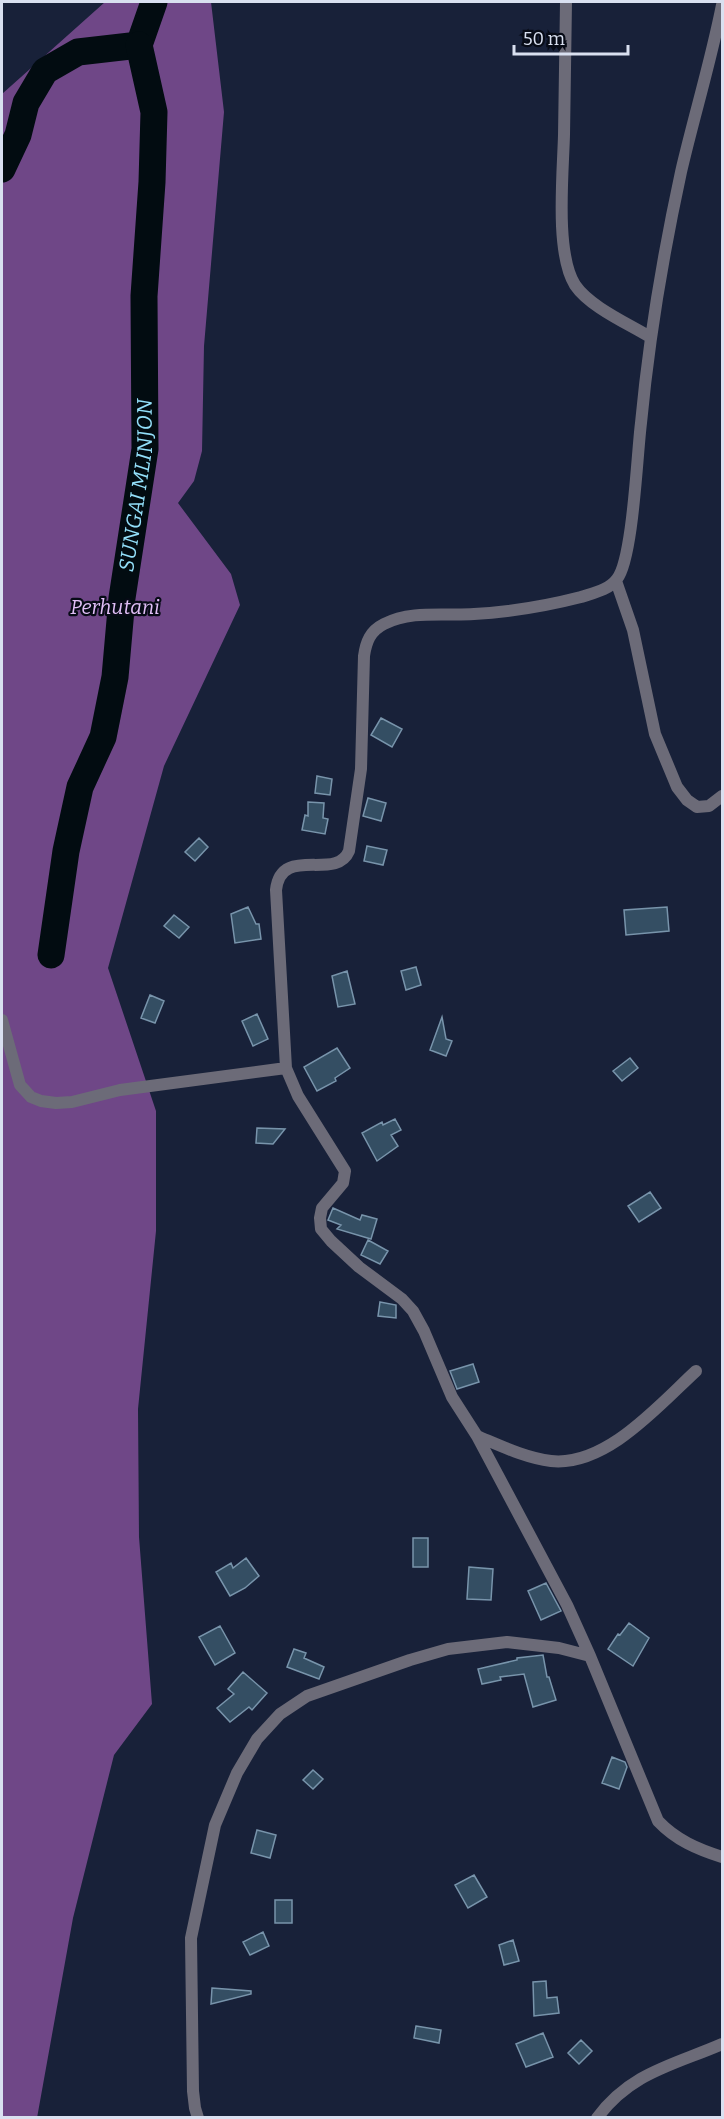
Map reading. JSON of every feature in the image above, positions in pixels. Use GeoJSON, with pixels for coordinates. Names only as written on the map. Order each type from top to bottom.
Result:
{"type":"FeatureCollection","features":[{"type":"Feature","properties":{"kind":"street"},"geometry":{"type":"LineString","coordinates":[[566,2],[563,192],[566,262],[570,275],[583,295],[651,337]]}},
{"type":"Feature","properties":{"kind":"street"},"geometry":{"type":"LineString","coordinates":[[723,5],[681,172],[657,291],[630,537],[623,567],[616,581],[592,594],[513,611],[470,615],[415,615],[382,625],[368,637],[364,656],[361,769],[349,851],[347,856],[338,862],[291,867],[284,871],[277,882],[286,1068],[298,1096],[345,1171],[343,1183],[322,1208],[321,1229],[359,1267],[402,1299],[413,1311],[452,1397],[477,1436],[567,1605],[658,1821],[682,1841],[697,1849],[723,1857]]}},
{"type":"Feature","properties":{"kind":"street"},"geometry":{"type":"LineString","coordinates":[[616,581],[633,630],[655,734],[677,787],[687,800],[697,807],[709,806],[723,796]]}},
{"type":"Feature","properties":{"kind":"street"},"geometry":{"type":"LineString","coordinates":[[2,1020],[20,1085],[31,1097],[56,1104],[120,1090],[286,1068]]}},
{"type":"Feature","properties":{"kind":"street"},"geometry":{"type":"LineString","coordinates":[[477,1436],[525,1455],[550,1461],[576,1460],[591,1455],[621,1437],[696,1371]]}},
{"type":"Feature","properties":{"kind":"street"},"geometry":{"type":"LineString","coordinates":[[198,2118],[194,2091],[191,1938],[215,1825],[237,1773],[257,1739],[280,1714],[307,1696],[447,1649],[507,1642],[559,1648],[590,1656]]}},
{"type":"Feature","properties":{"kind":"street"},"geometry":{"type":"LineString","coordinates":[[597,2118],[620,2091],[641,2078],[723,2044]]}},
{"type":"Feature","properties":{"kind":"green space","name":"Perhutani"},"geometry":{"type":"Polygon","coordinates":[[[105,2],[211,2],[224,112],[204,346],[202,451],[194,481],[178,503],[231,574],[240,605],[164,766],[108,968],[156,1111],[156,1231],[138,1409],[139,1537],[152,1704],[114,1755],[73,1918],[37,2118],[2,2117],[2,94],[105,2]]]}},
{"type":"Feature","properties":{"kind":"building"},"geometry":{"type":"Polygon","coordinates":[[[381,718],[402,729],[392,747],[371,735],[381,718]]]}},
{"type":"Feature","properties":{"kind":"building"},"geometry":{"type":"Polygon","coordinates":[[[317,776],[332,779],[330,795],[315,793],[317,776]]]}},
{"type":"Feature","properties":{"kind":"building"},"geometry":{"type":"Polygon","coordinates":[[[368,798],[386,803],[381,821],[363,816],[368,798]]]}},
{"type":"Feature","properties":{"kind":"building"},"geometry":{"type":"Polygon","coordinates":[[[308,802],[324,803],[323,818],[328,819],[325,834],[302,830],[305,815],[308,816],[308,802]]]}},
{"type":"Feature","properties":{"kind":"building"},"geometry":{"type":"Polygon","coordinates":[[[199,838],[208,847],[195,861],[185,852],[199,838]]]}},
{"type":"Feature","properties":{"kind":"building"},"geometry":{"type":"Polygon","coordinates":[[[367,846],[387,850],[383,865],[364,861],[367,846]]]}},
{"type":"Feature","properties":{"kind":"building"},"geometry":{"type":"Polygon","coordinates":[[[248,907],[256,924],[259,924],[261,939],[235,943],[231,914],[248,907]]]}},
{"type":"Feature","properties":{"kind":"building"},"geometry":{"type":"Polygon","coordinates":[[[667,907],[669,931],[626,935],[624,910],[667,907]]]}},
{"type":"Feature","properties":{"kind":"building"},"geometry":{"type":"Polygon","coordinates":[[[174,915],[189,927],[179,938],[164,926],[174,915]]]}},
{"type":"Feature","properties":{"kind":"building"},"geometry":{"type":"Polygon","coordinates":[[[416,967],[421,985],[406,990],[401,971],[416,967]]]}},
{"type":"Feature","properties":{"kind":"building"},"geometry":{"type":"Polygon","coordinates":[[[347,971],[355,1004],[338,1007],[332,976],[347,971]]]}},
{"type":"Feature","properties":{"kind":"building"},"geometry":{"type":"Polygon","coordinates":[[[150,995],[164,1001],[155,1023],[141,1018],[150,995]]]}},
{"type":"Feature","properties":{"kind":"building"},"geometry":{"type":"Polygon","coordinates":[[[257,1014],[268,1039],[253,1046],[242,1021],[257,1014]]]}},
{"type":"Feature","properties":{"kind":"building"},"geometry":{"type":"Polygon","coordinates":[[[442,1017],[446,1039],[452,1041],[446,1056],[430,1050],[442,1017]]]}},
{"type":"Feature","properties":{"kind":"building"},"geometry":{"type":"Polygon","coordinates":[[[337,1048],[350,1068],[335,1078],[336,1081],[317,1091],[304,1067],[337,1048]]]}},
{"type":"Feature","properties":{"kind":"building"},"geometry":{"type":"Polygon","coordinates":[[[630,1058],[638,1068],[622,1081],[613,1071],[630,1058]]]}},
{"type":"Feature","properties":{"kind":"building"},"geometry":{"type":"Polygon","coordinates":[[[395,1119],[401,1130],[391,1135],[398,1146],[377,1161],[362,1133],[382,1122],[383,1125],[395,1119]]]}},
{"type":"Feature","properties":{"kind":"building"},"geometry":{"type":"Polygon","coordinates":[[[257,1128],[285,1129],[273,1144],[256,1143],[257,1128]]]}},
{"type":"Feature","properties":{"kind":"building"},"geometry":{"type":"Polygon","coordinates":[[[650,1192],[661,1208],[639,1222],[628,1206],[650,1192]]]}},
{"type":"Feature","properties":{"kind":"building"},"geometry":{"type":"Polygon","coordinates":[[[333,1208],[360,1220],[362,1215],[377,1219],[371,1239],[337,1229],[341,1225],[328,1220],[333,1208]]]}},
{"type":"Feature","properties":{"kind":"building"},"geometry":{"type":"Polygon","coordinates":[[[368,1240],[388,1251],[380,1264],[361,1255],[368,1240]]]}},
{"type":"Feature","properties":{"kind":"building"},"geometry":{"type":"Polygon","coordinates":[[[380,1302],[396,1305],[396,1318],[378,1316],[380,1302]]]}},
{"type":"Feature","properties":{"kind":"building"},"geometry":{"type":"Polygon","coordinates":[[[473,1364],[479,1382],[457,1389],[450,1371],[473,1364]]]}},
{"type":"Feature","properties":{"kind":"building"},"geometry":{"type":"Polygon","coordinates":[[[413,1538],[428,1538],[428,1567],[413,1567],[413,1538]]]}},
{"type":"Feature","properties":{"kind":"building"},"geometry":{"type":"Polygon","coordinates":[[[246,1558],[259,1576],[245,1588],[230,1596],[216,1572],[231,1563],[233,1568],[246,1558]]]}},
{"type":"Feature","properties":{"kind":"building"},"geometry":{"type":"Polygon","coordinates":[[[469,1567],[493,1569],[491,1600],[467,1599],[469,1567]]]}},
{"type":"Feature","properties":{"kind":"building"},"geometry":{"type":"Polygon","coordinates":[[[546,1583],[561,1611],[541,1620],[528,1591],[546,1583]]]}},
{"type":"Feature","properties":{"kind":"building"},"geometry":{"type":"Polygon","coordinates":[[[629,1623],[649,1638],[633,1666],[608,1649],[629,1623]]]}},
{"type":"Feature","properties":{"kind":"building"},"geometry":{"type":"Polygon","coordinates":[[[220,1626],[235,1653],[215,1665],[199,1637],[220,1626]]]}},
{"type":"Feature","properties":{"kind":"building"},"geometry":{"type":"Polygon","coordinates":[[[294,1649],[306,1653],[304,1658],[324,1667],[319,1679],[287,1667],[294,1649]]]}},
{"type":"Feature","properties":{"kind":"building"},"geometry":{"type":"Polygon","coordinates":[[[543,1655],[547,1677],[549,1677],[556,1700],[533,1707],[524,1674],[500,1677],[501,1680],[482,1684],[478,1669],[517,1660],[517,1658],[543,1655]]]}},
{"type":"Feature","properties":{"kind":"building"},"geometry":{"type":"Polygon","coordinates":[[[243,1672],[267,1693],[252,1710],[249,1707],[230,1722],[217,1708],[234,1694],[228,1689],[243,1672]]]}},
{"type":"Feature","properties":{"kind":"building"},"geometry":{"type":"Polygon","coordinates":[[[612,1757],[625,1762],[627,1767],[619,1789],[602,1783],[612,1757]]]}},
{"type":"Feature","properties":{"kind":"building"},"geometry":{"type":"Polygon","coordinates":[[[313,1770],[323,1779],[313,1789],[303,1780],[313,1770]]]}},
{"type":"Feature","properties":{"kind":"building"},"geometry":{"type":"Polygon","coordinates":[[[257,1830],[276,1835],[270,1858],[251,1853],[257,1830]]]}},
{"type":"Feature","properties":{"kind":"building"},"geometry":{"type":"Polygon","coordinates":[[[474,1875],[487,1897],[468,1908],[455,1885],[474,1875]]]}},
{"type":"Feature","properties":{"kind":"building"},"geometry":{"type":"Polygon","coordinates":[[[275,1900],[292,1900],[292,1923],[275,1923],[275,1900]]]}},
{"type":"Feature","properties":{"kind":"building"},"geometry":{"type":"Polygon","coordinates":[[[263,1932],[269,1946],[250,1955],[243,1942],[263,1932]]]}},
{"type":"Feature","properties":{"kind":"building"},"geometry":{"type":"Polygon","coordinates":[[[513,1940],[519,1961],[504,1965],[499,1945],[513,1940]]]}},
{"type":"Feature","properties":{"kind":"building"},"geometry":{"type":"Polygon","coordinates":[[[546,1981],[547,1998],[557,1997],[559,2013],[534,2016],[533,1982],[546,1981]]]}},
{"type":"Feature","properties":{"kind":"building"},"geometry":{"type":"Polygon","coordinates":[[[212,1988],[251,1991],[251,1994],[211,2004],[212,1988]]]}},
{"type":"Feature","properties":{"kind":"building"},"geometry":{"type":"Polygon","coordinates":[[[416,2026],[441,2030],[439,2043],[414,2038],[416,2026]]]}},
{"type":"Feature","properties":{"kind":"building"},"geometry":{"type":"Polygon","coordinates":[[[543,2033],[553,2057],[526,2067],[516,2044],[543,2033]]]}},
{"type":"Feature","properties":{"kind":"building"},"geometry":{"type":"Polygon","coordinates":[[[581,2040],[592,2051],[579,2064],[568,2053],[581,2040]]]}},
{"type":"Feature","properties":{"kind":"waterway","name":"SUNGAI MLINJON"},"geometry":{"type":"LineString","coordinates":[[2,169],[18,135],[26,103],[45,71],[78,52],[139,45],[154,2]]}},
{"type":"Feature","properties":{"kind":"waterway","name":"SUNGAI MLINJON"},"geometry":{"type":"LineString","coordinates":[[51,955],[66,851],[80,787],[103,737],[115,677],[122,598],[145,449],[144,296],[152,182],[154,112],[139,45]]}}]}
